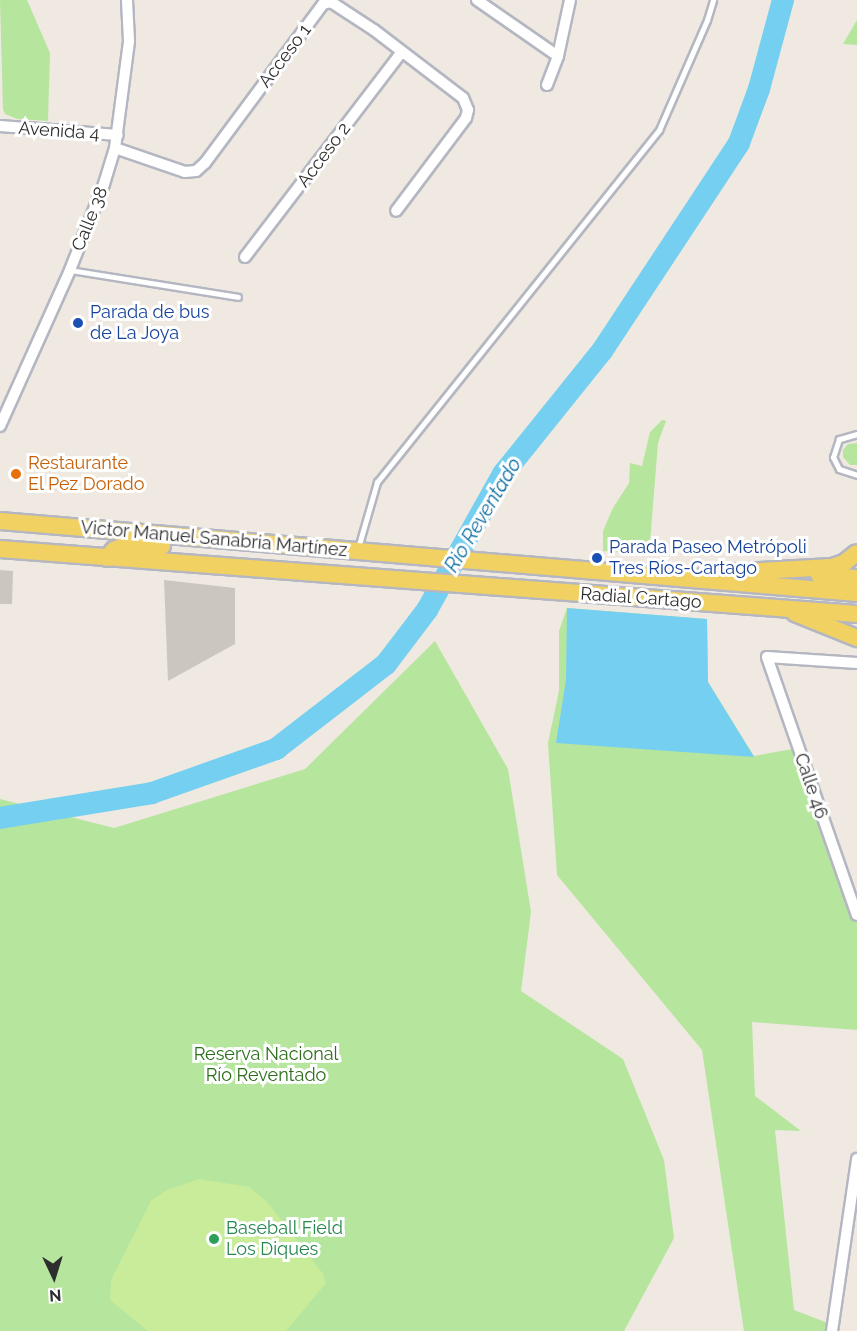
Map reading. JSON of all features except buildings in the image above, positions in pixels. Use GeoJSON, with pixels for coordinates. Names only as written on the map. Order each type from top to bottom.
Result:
{"type":"FeatureCollection","features":[{"type":"Feature","properties":{"kind":"main road","name":"Victor Manuel Sanabria Martínez"},"geometry":{"type":"LineString","coordinates":[[0,521],[429,557]]}},
{"type":"Feature","properties":{"kind":"main road"},"geometry":{"type":"LineString","coordinates":[[107,558],[114,550],[124,546],[142,544],[192,548],[202,544],[204,538]]}},
{"type":"Feature","properties":{"kind":"main road","name":"Victor Manuel Sanabria Martínez"},"geometry":{"type":"LineString","coordinates":[[0,549],[425,581]]}},
{"type":"Feature","properties":{"kind":"main road"},"geometry":{"type":"LineString","coordinates":[[663,579],[742,570],[831,567],[844,563],[857,553]]}},
{"type":"Feature","properties":{"kind":"main road","name":"Radial Cartago"},"geometry":{"type":"LineString","coordinates":[[429,557],[663,579],[857,593]]}},
{"type":"Feature","properties":{"kind":"main road"},"geometry":{"type":"LineString","coordinates":[[742,570],[857,578]]}},
{"type":"Feature","properties":{"kind":"main road","name":"Radial Cartago"},"geometry":{"type":"LineString","coordinates":[[425,581],[857,614]]}},
{"type":"Feature","properties":{"kind":"main road"},"geometry":{"type":"LineString","coordinates":[[786,609],[820,626],[857,638]]}},
{"type":"Feature","properties":{"kind":"street","name":"Calle 38"},"geometry":{"type":"LineString","coordinates":[[0,426],[3,409],[70,270],[116,148],[129,41],[127,0]]}},
{"type":"Feature","properties":{"kind":"street"},"geometry":{"type":"LineString","coordinates":[[477,0],[558,57]]}},
{"type":"Feature","properties":{"kind":"street"},"geometry":{"type":"LineString","coordinates":[[547,85],[558,57],[570,0]]}},
{"type":"Feature","properties":{"kind":"street","name":"Acceso 1"},"geometry":{"type":"LineString","coordinates":[[116,148],[185,172],[196,171],[205,164],[323,4],[331,2],[463,98],[468,110],[466,118],[396,211]]}},
{"type":"Feature","properties":{"kind":"street","name":"Acceso 2"},"geometry":{"type":"LineString","coordinates":[[245,257],[402,52]]}},
{"type":"Feature","properties":{"kind":"street","name":"Avenida 4"},"geometry":{"type":"LineString","coordinates":[[0,126],[118,135]]}},
{"type":"Feature","properties":{"kind":"street","name":"Calle 46"},"geometry":{"type":"LineString","coordinates":[[857,663],[767,657],[857,915]]}},
{"type":"Feature","properties":{"kind":"street"},"geometry":{"type":"LineString","coordinates":[[832,1331],[857,1159]]}},
{"type":"Feature","properties":{"kind":"lane"},"geometry":{"type":"LineString","coordinates":[[357,551],[377,482],[659,130],[707,20],[713,0]]}},
{"type":"Feature","properties":{"kind":"lane"},"geometry":{"type":"LineString","coordinates":[[70,270],[238,297]]}},
{"type":"Feature","properties":{"kind":"lane"},"geometry":{"type":"LineString","coordinates":[[857,434],[839,439],[835,445],[833,457],[839,469],[857,475]]}},
{"type":"Feature","properties":{"kind":"green space"},"geometry":{"type":"Polygon","coordinates":[[[0,0],[27,0],[50,53],[48,121],[17,119],[5,114],[3,109],[0,0]]]}},
{"type":"Feature","properties":{"kind":"green space"},"geometry":{"type":"Polygon","coordinates":[[[857,20],[857,45],[843,44],[857,20]]]}},
{"type":"Feature","properties":{"kind":"green space"},"geometry":{"type":"Polygon","coordinates":[[[662,420],[666,421],[658,443],[649,555],[603,551],[603,531],[613,508],[629,483],[630,463],[642,466],[650,432],[662,420]]]}},
{"type":"Feature","properties":{"kind":"green space"},"geometry":{"type":"Polygon","coordinates":[[[857,443],[857,465],[850,465],[843,457],[843,450],[848,444],[857,443]]]}},
{"type":"Feature","properties":{"kind":"green space"},"geometry":{"type":"Polygon","coordinates":[[[567,608],[707,619],[708,682],[754,756],[798,748],[857,915],[857,1030],[752,1022],[755,1096],[801,1131],[775,1130],[794,1310],[833,1325],[832,1331],[744,1331],[702,1050],[557,875],[548,743],[559,691],[559,631],[567,608]]]}},
{"type":"Feature","properties":{"kind":"green space","name":"Reserva Nacional Río Reventado"},"geometry":{"type":"Polygon","coordinates":[[[435,641],[508,769],[531,912],[521,991],[623,1059],[664,1160],[674,1238],[624,1331],[0,1331],[0,799],[114,828],[305,769],[435,641]]]}},
{"type":"Feature","properties":{"kind":"green space","name":"Baseball Field Los Diques"},"geometry":{"type":"Polygon","coordinates":[[[199,1179],[249,1187],[268,1203],[323,1274],[326,1283],[286,1331],[148,1331],[110,1300],[111,1280],[151,1201],[167,1190],[199,1179]]]}},
{"type":"Feature","properties":{"kind":"water"},"geometry":{"type":"Polygon","coordinates":[[[567,608],[707,619],[708,682],[754,757],[556,743],[566,680],[567,608]]]}},
{"type":"Feature","properties":{"kind":"waterway","name":"Rio Reventado"},"geometry":{"type":"LineString","coordinates":[[0,818],[152,793],[276,749],[386,664],[427,610],[503,474],[602,351],[739,143],[759,89],[783,0]]}},
{"type":"Feature","properties":{"kind":"place","name":"Parada de bus de La Joya"},"geometry":{"type":"Point","coordinates":[78,323]}},
{"type":"Feature","properties":{"kind":"place","name":"Restaurante El Pez Dorado"},"geometry":{"type":"Point","coordinates":[16,474]}},
{"type":"Feature","properties":{"kind":"place","name":"Parada Paseo Metrópoli Tres Ríos-Cartago"},"geometry":{"type":"Point","coordinates":[597,558]}},
{"type":"Feature","properties":{"kind":"place","name":"Baseball Field Los Diques"},"geometry":{"type":"Point","coordinates":[214,1239]}}]}
